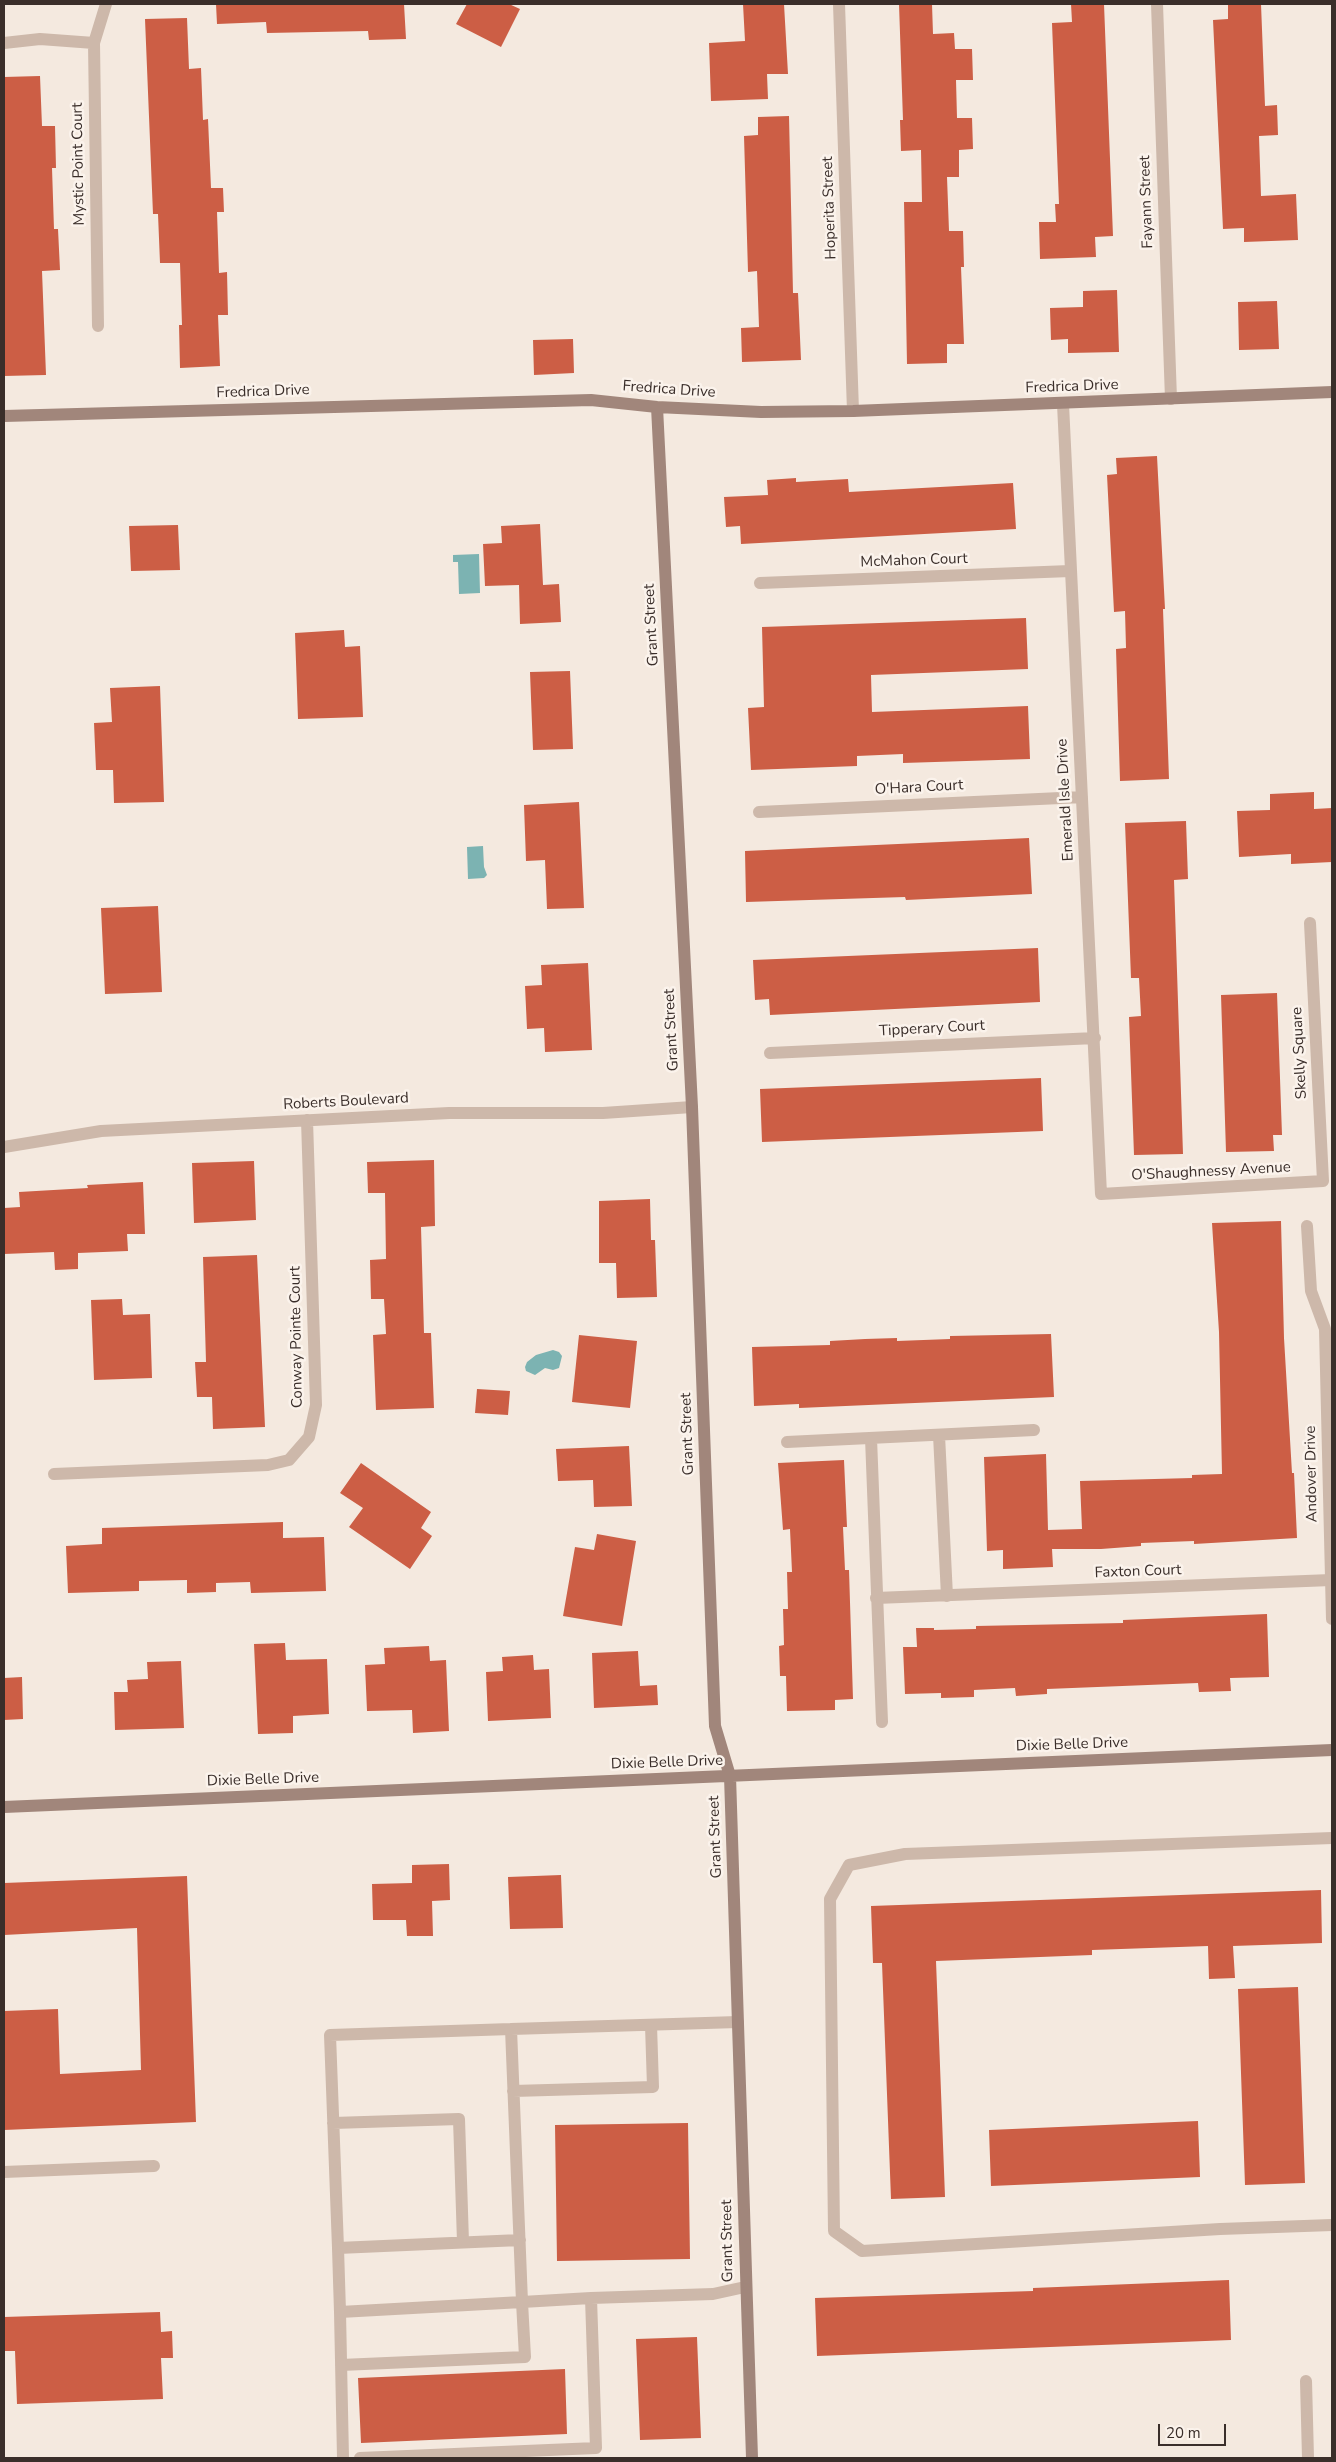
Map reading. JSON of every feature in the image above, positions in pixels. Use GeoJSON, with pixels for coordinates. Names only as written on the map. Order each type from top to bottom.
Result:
{"type":"FeatureCollection","features":[{"type":"Feature","properties":{"kind":"street","name":"Mystic Point Court"},"geometry":{"type":"LineString","coordinates":[[98,326],[94,43],[106,4]]}},
{"type":"Feature","properties":{"kind":"street","name":"Hoperita Street"},"geometry":{"type":"LineString","coordinates":[[839,4],[853,411]]}},
{"type":"Feature","properties":{"kind":"street","name":"Fayann Street"},"geometry":{"type":"LineString","coordinates":[[1157,4],[1170,398]]}},
{"type":"Feature","properties":{"kind":"street"},"geometry":{"type":"LineString","coordinates":[[4,44],[40,39],[94,43]]}},
{"type":"Feature","properties":{"kind":"street","name":"Fredrica Drive"},"geometry":{"type":"LineString","coordinates":[[4,416],[521,400],[591,400],[657,407],[761,412],[853,411],[1332,392]]}},
{"type":"Feature","properties":{"kind":"street","name":"Emerald Isle Drive"},"geometry":{"type":"LineString","coordinates":[[1063,404],[1095,1038],[1101,1194]]}},
{"type":"Feature","properties":{"kind":"street","name":"Grant Street"},"geometry":{"type":"LineString","coordinates":[[657,407],[692,1107],[715,1726],[730,1776],[752,2458]]}},
{"type":"Feature","properties":{"kind":"street","name":"McMahon Court"},"geometry":{"type":"LineString","coordinates":[[760,583],[1070,570]]}},
{"type":"Feature","properties":{"kind":"street","name":"O'Hara Court"},"geometry":{"type":"LineString","coordinates":[[759,812],[1082,797]]}},
{"type":"Feature","properties":{"kind":"street","name":"Skelly Square"},"geometry":{"type":"LineString","coordinates":[[1310,923],[1323,1181]]}},
{"type":"Feature","properties":{"kind":"street","name":"Tipperary Court"},"geometry":{"type":"LineString","coordinates":[[770,1053],[1095,1038]]}},
{"type":"Feature","properties":{"kind":"street","name":"Roberts Boulevard"},"geometry":{"type":"LineString","coordinates":[[4,1147],[101,1131],[449,1113],[602,1112],[692,1107]]}},
{"type":"Feature","properties":{"kind":"street","name":"Conway Pointe Court"},"geometry":{"type":"LineString","coordinates":[[54,1474],[268,1465],[289,1460],[309,1438],[316,1405],[306,1120]]}},
{"type":"Feature","properties":{"kind":"street","name":"O'Shaughnessy Avenue"},"geometry":{"type":"LineString","coordinates":[[1101,1194],[1323,1181]]}},
{"type":"Feature","properties":{"kind":"street","name":"Andover Drive"},"geometry":{"type":"LineString","coordinates":[[1308,1226],[1311,1291],[1329,1329],[1332,1619]]}},
{"type":"Feature","properties":{"kind":"street"},"geometry":{"type":"LineString","coordinates":[[787,1442],[1034,1430]]}},
{"type":"Feature","properties":{"kind":"street"},"geometry":{"type":"LineString","coordinates":[[939,1435],[947,1596]]}},
{"type":"Feature","properties":{"kind":"street"},"geometry":{"type":"LineString","coordinates":[[871,1438],[882,1722]]}},
{"type":"Feature","properties":{"kind":"street","name":"Faxton Court"},"geometry":{"type":"LineString","coordinates":[[876,1598],[1331,1580]]}},
{"type":"Feature","properties":{"kind":"street","name":"Dixie Belle Drive"},"geometry":{"type":"LineString","coordinates":[[4,1807],[1332,1750]]}},
{"type":"Feature","properties":{"kind":"street"},"geometry":{"type":"LineString","coordinates":[[1332,1838],[905,1854],[849,1865],[830,1899],[834,2231],[862,2251],[1220,2228],[1332,2225]]}},
{"type":"Feature","properties":{"kind":"street"},"geometry":{"type":"LineString","coordinates":[[343,2458],[330,2036],[738,2022]]}},
{"type":"Feature","properties":{"kind":"street"},"geometry":{"type":"LineString","coordinates":[[513,2091],[653,2087],[651,2025]]}},
{"type":"Feature","properties":{"kind":"street"},"geometry":{"type":"LineString","coordinates":[[341,2365],[525,2357],[511,2029]]}},
{"type":"Feature","properties":{"kind":"street"},"geometry":{"type":"LineString","coordinates":[[333,2123],[459,2119],[463,2242]]}},
{"type":"Feature","properties":{"kind":"street"},"geometry":{"type":"LineString","coordinates":[[4,2172],[154,2166]]}},
{"type":"Feature","properties":{"kind":"street"},"geometry":{"type":"LineString","coordinates":[[338,2248],[520,2240]]}},
{"type":"Feature","properties":{"kind":"street"},"geometry":{"type":"LineString","coordinates":[[340,2312],[591,2298],[713,2294],[745,2287]]}},
{"type":"Feature","properties":{"kind":"street"},"geometry":{"type":"LineString","coordinates":[[360,2458],[596,2448],[591,2298]]}},
{"type":"Feature","properties":{"kind":"street"},"geometry":{"type":"LineString","coordinates":[[1306,2381],[1308,2458]]}},
{"type":"Feature","properties":{"kind":"water"},"geometry":{"type":"Polygon","coordinates":[[[479,554],[480,593],[459,594],[458,562],[453,562],[453,555],[479,554]]]}},
{"type":"Feature","properties":{"kind":"water"},"geometry":{"type":"Polygon","coordinates":[[[483,846],[484,867],[487,875],[484,878],[468,879],[467,847],[483,846]]]}},
{"type":"Feature","properties":{"kind":"water"},"geometry":{"type":"Polygon","coordinates":[[[553,1350],[559,1352],[562,1356],[559,1368],[553,1370],[545,1368],[535,1375],[526,1371],[527,1362],[536,1355],[553,1350]]]}},
{"type":"Feature","properties":{"kind":"building"},"geometry":{"type":"Polygon","coordinates":[[[216,4],[404,4],[406,39],[369,40],[368,31],[267,33],[266,22],[217,24],[216,4]]]}},
{"type":"Feature","properties":{"kind":"building"},"geometry":{"type":"Polygon","coordinates":[[[467,4],[509,4],[520,9],[501,47],[456,24],[467,4]]]}},
{"type":"Feature","properties":{"kind":"building"},"geometry":{"type":"Polygon","coordinates":[[[743,4],[784,4],[788,74],[767,74],[768,99],[711,101],[709,43],[745,41],[743,4]]]}},
{"type":"Feature","properties":{"kind":"building"},"geometry":{"type":"Polygon","coordinates":[[[899,4],[932,4],[933,34],[954,33],[955,49],[972,49],[973,80],[956,80],[957,118],[972,118],[973,149],[959,150],[959,177],[947,177],[949,231],[963,231],[964,267],[961,267],[964,344],[947,344],[947,363],[907,364],[904,202],[922,202],[921,150],[901,151],[900,120],[903,120],[899,4]]]}},
{"type":"Feature","properties":{"kind":"building"},"geometry":{"type":"Polygon","coordinates":[[[1071,4],[1104,4],[1113,236],[1095,237],[1096,257],[1040,259],[1039,222],[1056,222],[1055,204],[1059,204],[1052,23],[1072,22],[1071,4]]]}},
{"type":"Feature","properties":{"kind":"building"},"geometry":{"type":"Polygon","coordinates":[[[1228,4],[1261,4],[1265,106],[1277,105],[1278,135],[1259,136],[1261,196],[1296,194],[1298,240],[1244,242],[1244,228],[1223,229],[1213,20],[1228,19],[1228,4]]]}},
{"type":"Feature","properties":{"kind":"building"},"geometry":{"type":"Polygon","coordinates":[[[187,18],[189,69],[201,68],[203,120],[208,119],[211,188],[223,188],[224,212],[217,212],[219,273],[227,272],[228,315],[218,315],[220,366],[180,368],[179,325],[182,325],[180,263],[160,263],[158,214],[153,214],[145,19],[187,18]]]}},
{"type":"Feature","properties":{"kind":"building"},"geometry":{"type":"Polygon","coordinates":[[[40,76],[42,126],[55,126],[56,168],[52,168],[54,229],[58,229],[60,270],[42,271],[46,375],[4,376],[4,77],[40,76]]]}},
{"type":"Feature","properties":{"kind":"building"},"geometry":{"type":"Polygon","coordinates":[[[789,116],[793,293],[798,293],[801,360],[742,362],[741,328],[759,327],[757,271],[748,272],[744,136],[758,135],[758,117],[789,116]]]}},
{"type":"Feature","properties":{"kind":"building"},"geometry":{"type":"Polygon","coordinates":[[[1117,290],[1119,352],[1068,353],[1068,339],[1051,340],[1050,308],[1083,307],[1083,291],[1117,290]]]}},
{"type":"Feature","properties":{"kind":"building"},"geometry":{"type":"Polygon","coordinates":[[[1277,301],[1279,349],[1239,350],[1238,302],[1277,301]]]}},
{"type":"Feature","properties":{"kind":"building"},"geometry":{"type":"Polygon","coordinates":[[[573,339],[574,373],[534,375],[533,340],[573,339]]]}},
{"type":"Feature","properties":{"kind":"building"},"geometry":{"type":"Polygon","coordinates":[[[1157,456],[1165,609],[1163,609],[1169,779],[1120,781],[1116,649],[1126,648],[1125,611],[1114,612],[1107,475],[1117,474],[1116,458],[1157,456]]]}},
{"type":"Feature","properties":{"kind":"building"},"geometry":{"type":"Polygon","coordinates":[[[796,478],[796,482],[848,479],[849,492],[1013,483],[1016,529],[741,544],[740,526],[726,527],[724,497],[768,495],[767,480],[796,478]]]}},
{"type":"Feature","properties":{"kind":"building"},"geometry":{"type":"Polygon","coordinates":[[[540,524],[543,585],[559,584],[561,622],[520,624],[519,585],[485,586],[483,544],[502,543],[501,526],[540,524]]]}},
{"type":"Feature","properties":{"kind":"building"},"geometry":{"type":"Polygon","coordinates":[[[178,525],[180,570],[131,571],[129,526],[178,525]]]}},
{"type":"Feature","properties":{"kind":"building"},"geometry":{"type":"Polygon","coordinates":[[[1026,618],[1028,669],[871,675],[872,712],[1028,706],[1030,759],[903,763],[903,754],[857,756],[857,766],[751,770],[748,708],[764,707],[762,627],[1026,618]]]}},
{"type":"Feature","properties":{"kind":"building"},"geometry":{"type":"Polygon","coordinates":[[[344,630],[345,647],[360,646],[363,717],[298,719],[295,633],[344,630]]]}},
{"type":"Feature","properties":{"kind":"building"},"geometry":{"type":"Polygon","coordinates":[[[570,671],[573,749],[533,750],[530,672],[570,671]]]}},
{"type":"Feature","properties":{"kind":"building"},"geometry":{"type":"Polygon","coordinates":[[[160,686],[164,802],[114,803],[113,770],[96,770],[94,723],[112,722],[110,688],[160,686]]]}},
{"type":"Feature","properties":{"kind":"building"},"geometry":{"type":"Polygon","coordinates":[[[1314,792],[1314,809],[1332,808],[1332,862],[1291,864],[1291,854],[1239,857],[1237,811],[1270,810],[1270,794],[1314,792]]]}},
{"type":"Feature","properties":{"kind":"building"},"geometry":{"type":"Polygon","coordinates":[[[579,802],[584,908],[547,909],[545,860],[526,861],[524,805],[579,802]]]}},
{"type":"Feature","properties":{"kind":"building"},"geometry":{"type":"Polygon","coordinates":[[[1186,821],[1188,879],[1174,880],[1183,1154],[1134,1155],[1129,1017],[1141,1016],[1139,978],[1131,978],[1125,823],[1186,821]]]}},
{"type":"Feature","properties":{"kind":"building"},"geometry":{"type":"Polygon","coordinates":[[[1029,838],[1032,894],[906,900],[905,897],[746,902],[745,851],[1029,838]]]}},
{"type":"Feature","properties":{"kind":"building"},"geometry":{"type":"Polygon","coordinates":[[[158,906],[162,992],[105,994],[101,908],[158,906]]]}},
{"type":"Feature","properties":{"kind":"building"},"geometry":{"type":"Polygon","coordinates":[[[1038,948],[1040,1002],[770,1015],[769,999],[755,1000],[753,960],[1038,948]]]}},
{"type":"Feature","properties":{"kind":"building"},"geometry":{"type":"Polygon","coordinates":[[[588,963],[592,1050],[545,1052],[544,1028],[527,1029],[525,986],[542,985],[541,965],[588,963]]]}},
{"type":"Feature","properties":{"kind":"building"},"geometry":{"type":"Polygon","coordinates":[[[1277,993],[1282,1135],[1273,1135],[1274,1151],[1226,1152],[1221,995],[1277,993]]]}},
{"type":"Feature","properties":{"kind":"building"},"geometry":{"type":"Polygon","coordinates":[[[1041,1078],[1043,1131],[762,1142],[760,1089],[1041,1078]]]}},
{"type":"Feature","properties":{"kind":"building"},"geometry":{"type":"Polygon","coordinates":[[[434,1160],[435,1226],[421,1227],[424,1333],[431,1333],[434,1408],[376,1410],[373,1335],[386,1334],[384,1299],[371,1299],[370,1260],[386,1259],[385,1193],[368,1193],[367,1162],[434,1160]]]}},
{"type":"Feature","properties":{"kind":"building"},"geometry":{"type":"Polygon","coordinates":[[[254,1161],[256,1220],[194,1223],[192,1163],[254,1161]]]}},
{"type":"Feature","properties":{"kind":"building"},"geometry":{"type":"Polygon","coordinates":[[[143,1182],[145,1234],[127,1234],[128,1251],[78,1253],[78,1269],[55,1270],[54,1252],[4,1254],[4,1208],[20,1207],[19,1192],[88,1188],[87,1185],[143,1182]]]}},
{"type":"Feature","properties":{"kind":"building"},"geometry":{"type":"Polygon","coordinates":[[[650,1199],[651,1240],[655,1240],[657,1297],[617,1298],[616,1263],[599,1263],[599,1201],[650,1199]]]}},
{"type":"Feature","properties":{"kind":"building"},"geometry":{"type":"Polygon","coordinates":[[[1281,1221],[1284,1338],[1297,1538],[1194,1544],[1194,1541],[1141,1543],[1141,1546],[1101,1549],[1052,1549],[1053,1567],[1003,1569],[1003,1550],[987,1551],[984,1457],[1046,1454],[1048,1530],[1082,1529],[1080,1481],[1192,1478],[1192,1475],[1222,1474],[1219,1332],[1212,1223],[1281,1221]]]}},
{"type":"Feature","properties":{"kind":"building"},"geometry":{"type":"Polygon","coordinates":[[[257,1255],[265,1427],[213,1429],[212,1397],[197,1397],[195,1362],[206,1362],[203,1257],[257,1255]]]}},
{"type":"Feature","properties":{"kind":"building"},"geometry":{"type":"Polygon","coordinates":[[[122,1299],[123,1315],[150,1314],[152,1378],[94,1380],[91,1300],[122,1299]]]}},
{"type":"Feature","properties":{"kind":"building"},"geometry":{"type":"Polygon","coordinates":[[[1051,1334],[1054,1397],[799,1408],[799,1404],[754,1406],[752,1347],[830,1345],[830,1341],[865,1339],[897,1338],[897,1341],[950,1339],[950,1336],[1051,1334]]]}},
{"type":"Feature","properties":{"kind":"building"},"geometry":{"type":"Polygon","coordinates":[[[579,1335],[637,1341],[630,1408],[572,1402],[579,1335]]]}},
{"type":"Feature","properties":{"kind":"building"},"geometry":{"type":"Polygon","coordinates":[[[477,1389],[510,1391],[508,1415],[475,1413],[477,1389]]]}},
{"type":"Feature","properties":{"kind":"building"},"geometry":{"type":"Polygon","coordinates":[[[629,1446],[632,1506],[594,1507],[593,1480],[558,1481],[556,1449],[629,1446]]]}},
{"type":"Feature","properties":{"kind":"building"},"geometry":{"type":"Polygon","coordinates":[[[844,1460],[847,1527],[843,1527],[845,1570],[849,1570],[853,1699],[835,1700],[835,1710],[787,1711],[786,1676],[780,1676],[779,1646],[784,1645],[783,1609],[788,1609],[787,1572],[792,1572],[790,1529],[783,1530],[778,1463],[844,1460]]]}},
{"type":"Feature","properties":{"kind":"building"},"geometry":{"type":"Polygon","coordinates":[[[361,1463],[431,1512],[421,1528],[432,1536],[410,1569],[349,1527],[363,1508],[340,1493],[361,1463]]]}},
{"type":"Feature","properties":{"kind":"building"},"geometry":{"type":"Polygon","coordinates":[[[283,1522],[283,1538],[324,1537],[326,1591],[251,1593],[250,1582],[216,1583],[216,1592],[187,1593],[187,1580],[139,1581],[139,1591],[68,1593],[66,1546],[102,1544],[102,1528],[283,1522]]]}},
{"type":"Feature","properties":{"kind":"building"},"geometry":{"type":"Polygon","coordinates":[[[597,1534],[636,1541],[622,1626],[563,1616],[575,1547],[594,1550],[597,1534]]]}},
{"type":"Feature","properties":{"kind":"building"},"geometry":{"type":"Polygon","coordinates":[[[1267,1614],[1269,1677],[1230,1678],[1231,1691],[1199,1692],[1198,1683],[1047,1689],[1047,1694],[1016,1696],[1015,1688],[974,1690],[974,1697],[941,1698],[941,1693],[905,1694],[903,1647],[917,1647],[916,1628],[934,1628],[934,1630],[976,1629],[976,1626],[1123,1623],[1123,1620],[1267,1614]]]}},
{"type":"Feature","properties":{"kind":"building"},"geometry":{"type":"Polygon","coordinates":[[[285,1643],[286,1660],[327,1659],[329,1714],[293,1716],[293,1733],[258,1734],[254,1644],[285,1643]]]}},
{"type":"Feature","properties":{"kind":"building"},"geometry":{"type":"Polygon","coordinates":[[[429,1646],[430,1661],[446,1660],[449,1731],[413,1733],[412,1710],[367,1711],[365,1665],[385,1664],[384,1648],[429,1646]]]}},
{"type":"Feature","properties":{"kind":"building"},"geometry":{"type":"Polygon","coordinates":[[[638,1651],[640,1686],[657,1685],[658,1705],[594,1708],[592,1653],[638,1651]]]}},
{"type":"Feature","properties":{"kind":"building"},"geometry":{"type":"Polygon","coordinates":[[[533,1655],[534,1670],[549,1669],[551,1718],[488,1721],[486,1672],[503,1671],[502,1657],[533,1655]]]}},
{"type":"Feature","properties":{"kind":"building"},"geometry":{"type":"Polygon","coordinates":[[[181,1661],[184,1728],[115,1730],[114,1692],[128,1692],[127,1680],[148,1679],[147,1662],[181,1661]]]}},
{"type":"Feature","properties":{"kind":"building"},"geometry":{"type":"Polygon","coordinates":[[[22,1677],[23,1719],[4,1720],[4,1678],[22,1677]]]}},
{"type":"Feature","properties":{"kind":"building"},"geometry":{"type":"Polygon","coordinates":[[[449,1864],[450,1900],[432,1901],[433,1936],[407,1936],[406,1920],[373,1920],[372,1884],[412,1883],[412,1865],[449,1864]]]}},
{"type":"Feature","properties":{"kind":"building"},"geometry":{"type":"Polygon","coordinates":[[[561,1875],[563,1928],[510,1929],[508,1877],[561,1875]]]}},
{"type":"Feature","properties":{"kind":"building"},"geometry":{"type":"Polygon","coordinates":[[[187,1876],[196,2122],[4,2130],[4,2011],[58,2009],[60,2074],[141,2070],[137,1928],[4,1935],[4,1883],[187,1876]]]}},
{"type":"Feature","properties":{"kind":"building"},"geometry":{"type":"Polygon","coordinates":[[[1321,1890],[1322,1943],[1233,1946],[1235,1978],[1209,1979],[1208,1946],[1092,1950],[1092,1955],[936,1961],[945,2197],[891,2199],[882,1963],[873,1963],[871,1906],[1321,1890]]]}},
{"type":"Feature","properties":{"kind":"building"},"geometry":{"type":"Polygon","coordinates":[[[1298,1987],[1305,2183],[1245,2185],[1238,1989],[1298,1987]]]}},
{"type":"Feature","properties":{"kind":"building"},"geometry":{"type":"Polygon","coordinates":[[[1198,2121],[1200,2177],[991,2186],[989,2130],[1198,2121]]]}},
{"type":"Feature","properties":{"kind":"building"},"geometry":{"type":"Polygon","coordinates":[[[688,2123],[690,2259],[557,2261],[555,2125],[688,2123]]]}},
{"type":"Feature","properties":{"kind":"building"},"geometry":{"type":"Polygon","coordinates":[[[1229,2280],[1231,2340],[817,2356],[815,2298],[1033,2291],[1033,2288],[1229,2280]]]}},
{"type":"Feature","properties":{"kind":"building"},"geometry":{"type":"Polygon","coordinates":[[[160,2312],[161,2332],[172,2331],[173,2358],[161,2358],[163,2399],[17,2404],[15,2351],[4,2351],[4,2317],[160,2312]]]}},
{"type":"Feature","properties":{"kind":"building"},"geometry":{"type":"Polygon","coordinates":[[[697,2337],[701,2438],[640,2440],[636,2339],[697,2337]]]}},
{"type":"Feature","properties":{"kind":"building"},"geometry":{"type":"Polygon","coordinates":[[[565,2369],[567,2434],[361,2443],[358,2378],[565,2369]]]}}]}
